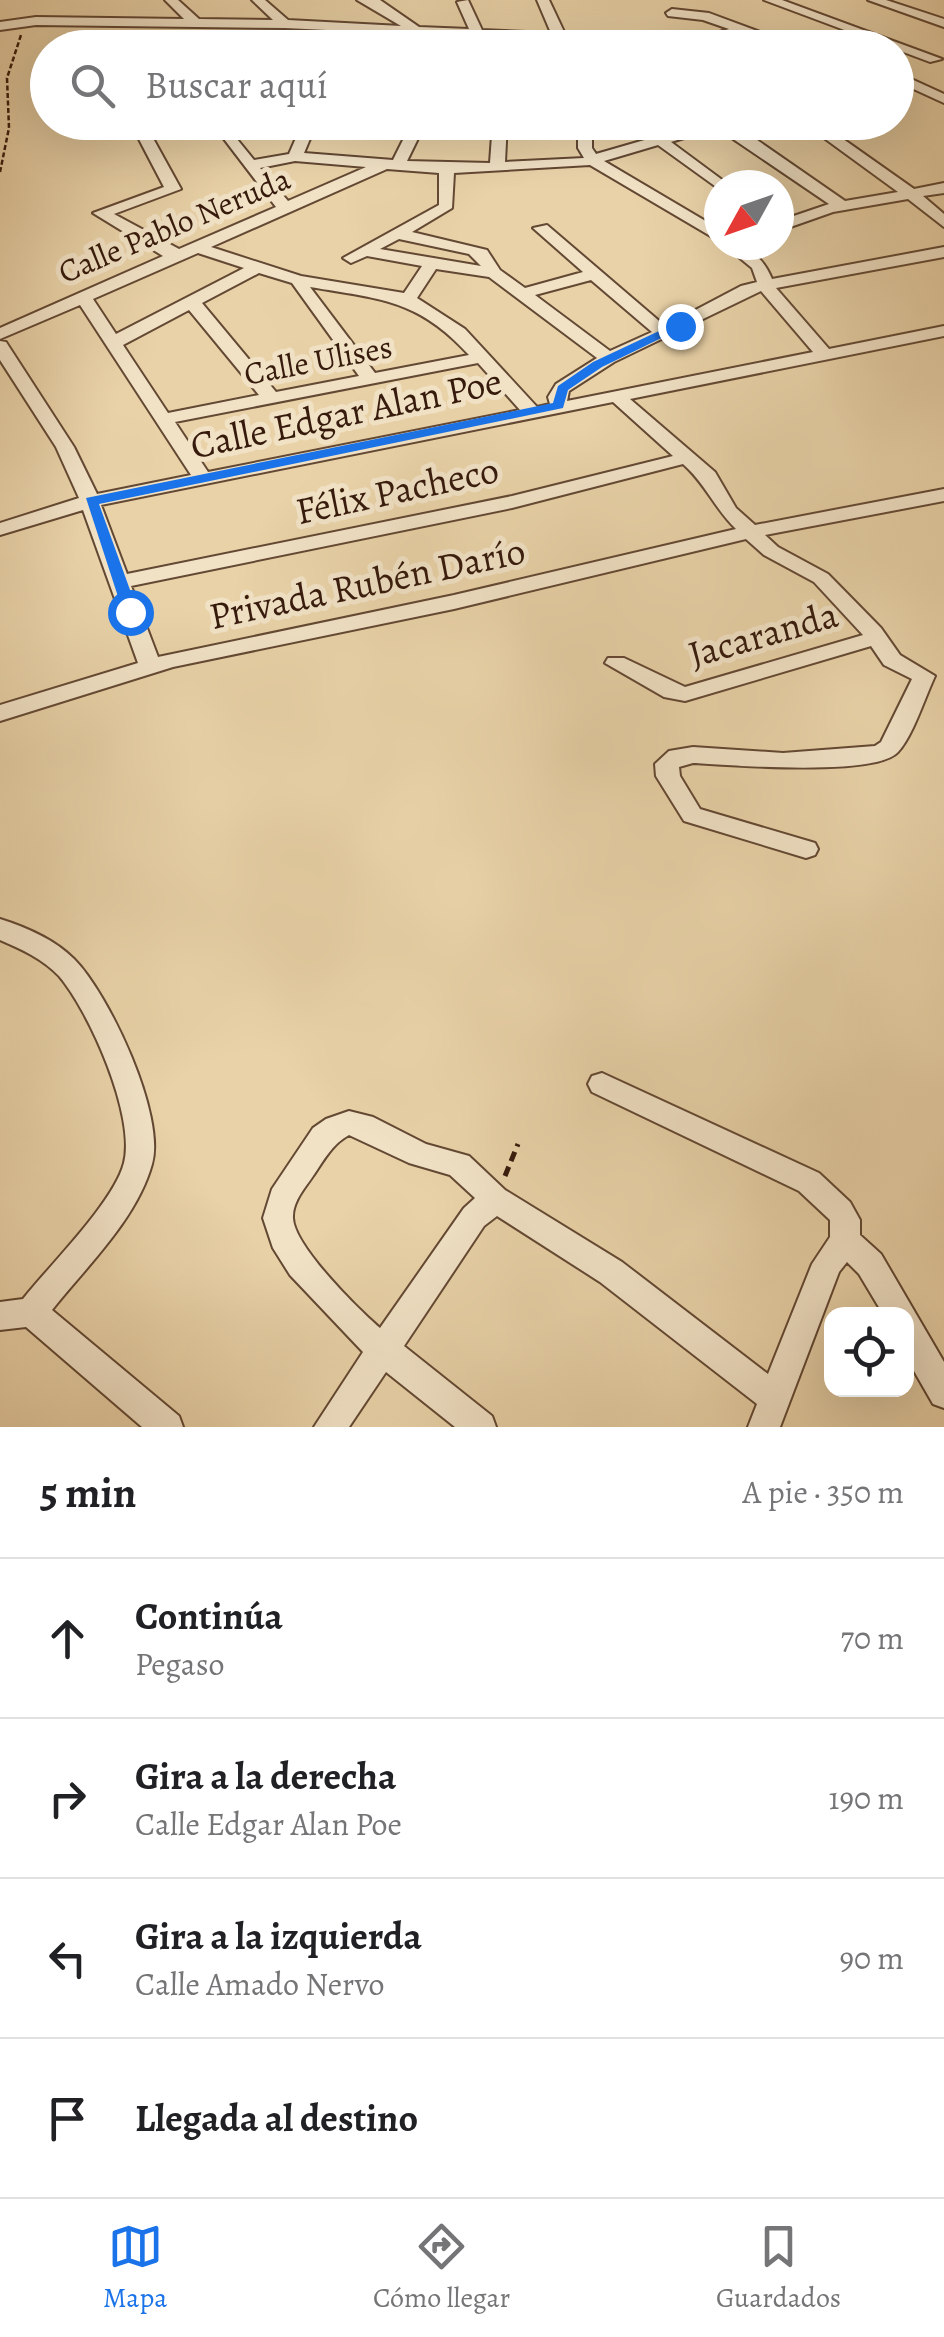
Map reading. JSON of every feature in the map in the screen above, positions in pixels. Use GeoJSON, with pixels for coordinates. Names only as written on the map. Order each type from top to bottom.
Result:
{"type":"FeatureCollection","features":[{"type":"Feature","properties":{"kind":"street"},"geometry":{"type":"LineString","coordinates":[[171,0],[196,23]]}},
{"type":"Feature","properties":{"kind":"street"},"geometry":{"type":"LineString","coordinates":[[258,0],[285,24]]}},
{"type":"Feature","properties":{"kind":"street"},"geometry":{"type":"LineString","coordinates":[[363,0],[376,2],[414,30]]}},
{"type":"Feature","properties":{"kind":"street"},"geometry":{"type":"LineString","coordinates":[[543,0],[556,30]]}},
{"type":"Feature","properties":{"kind":"street"},"geometry":{"type":"LineString","coordinates":[[770,0],[859,30]]}},
{"type":"Feature","properties":{"kind":"street"},"geometry":{"type":"LineString","coordinates":[[798,9],[830,0]]}},
{"type":"Feature","properties":{"kind":"street"},"geometry":{"type":"LineString","coordinates":[[874,0],[944,22]]}},
{"type":"Feature","properties":{"kind":"street"},"geometry":{"type":"LineString","coordinates":[[463,2],[476,30]]}},
{"type":"Feature","properties":{"kind":"street"},"geometry":{"type":"LineString","coordinates":[[672,14],[693,13],[747,30]]}},
{"type":"Feature","properties":{"kind":"street"},"geometry":{"type":"LineString","coordinates":[[0,26],[26,22],[196,23],[221,29],[285,24],[315,30]]}},
{"type":"Feature","properties":{"kind":"street"},"geometry":{"type":"LineString","coordinates":[[734,30],[741,28]]}},
{"type":"Feature","properties":{"kind":"street"},"geometry":{"type":"LineString","coordinates":[[914,49],[940,58]]}},
{"type":"Feature","properties":{"kind":"street"},"geometry":{"type":"LineString","coordinates":[[914,67],[940,58]]}},
{"type":"Feature","properties":{"kind":"street"},"geometry":{"type":"LineString","coordinates":[[914,83],[944,99]]}},
{"type":"Feature","properties":{"kind":"street"},"geometry":{"type":"LineString","coordinates":[[146,140],[174,189],[101,213],[146,240],[172,250],[172,259]]}},
{"type":"Feature","properties":{"kind":"street"},"geometry":{"type":"LineString","coordinates":[[230,140],[287,210]]}},
{"type":"Feature","properties":{"kind":"street"},"geometry":{"type":"LineString","coordinates":[[295,157],[302,140]]}},
{"type":"Feature","properties":{"kind":"street"},"geometry":{"type":"LineString","coordinates":[[251,165],[295,157],[392,164],[407,140]]}},
{"type":"Feature","properties":{"kind":"street"},"geometry":{"type":"LineString","coordinates":[[497,168],[499,140]]}},
{"type":"Feature","properties":{"kind":"street"},"geometry":{"type":"LineString","coordinates":[[585,140],[593,161],[704,227]]}},
{"type":"Feature","properties":{"kind":"street","name":"Calle Pablo Neruda"},"geometry":{"type":"LineString","coordinates":[[0,334],[392,164],[446,169],[593,161],[661,140]]}},
{"type":"Feature","properties":{"kind":"street"},"geometry":{"type":"LineString","coordinates":[[669,140],[704,171]]}},
{"type":"Feature","properties":{"kind":"street"},"geometry":{"type":"LineString","coordinates":[[747,140],[841,205]]}},
{"type":"Feature","properties":{"kind":"street"},"geometry":{"type":"LineString","coordinates":[[834,140],[944,222]]}},
{"type":"Feature","properties":{"kind":"street"},"geometry":{"type":"LineString","coordinates":[[446,169],[447,206],[358,254],[494,273],[608,358]]}},
{"type":"Feature","properties":{"kind":"street"},"geometry":{"type":"LineString","coordinates":[[794,221],[841,205],[944,188]]}},
{"type":"Feature","properties":{"kind":"street"},"geometry":{"type":"LineString","coordinates":[[541,228],[663,333]]}},
{"type":"Feature","properties":{"kind":"street"},"geometry":{"type":"LineString","coordinates":[[398,234],[482,253],[494,273]]}},
{"type":"Feature","properties":{"kind":"street"},"geometry":{"type":"LineString","coordinates":[[200,248],[298,280],[408,299],[459,333],[531,411]]}},
{"type":"Feature","properties":{"kind":"street"},"geometry":{"type":"LineString","coordinates":[[558,406],[562,388],[608,358],[747,289],[944,252]]}},
{"type":"Feature","properties":{"kind":"street"},"geometry":{"type":"LineString","coordinates":[[752,260],[760,266],[766,285],[823,352]]}},
{"type":"Feature","properties":{"kind":"street"},"geometry":{"type":"LineString","coordinates":[[408,299],[432,263]]}},
{"type":"Feature","properties":{"kind":"street"},"geometry":{"type":"LineString","coordinates":[[114,343],[258,267]]}},
{"type":"Feature","properties":{"kind":"street"},"geometry":{"type":"LineString","coordinates":[[524,292],[594,274]]}},
{"type":"Feature","properties":{"kind":"street"},"geometry":{"type":"LineString","coordinates":[[298,280],[372,381]]}},
{"type":"Feature","properties":{"kind":"street"},"geometry":{"type":"LineString","coordinates":[[83,297],[203,479]]}},
{"type":"Feature","properties":{"kind":"street"},"geometry":{"type":"LineString","coordinates":[[192,302],[272,399]]}},
{"type":"Feature","properties":{"kind":"street","name":"Calle Edgar Alan Poe"},"geometry":{"type":"LineString","coordinates":[[0,529],[91,501],[823,352],[944,331]]}},
{"type":"Feature","properties":{"kind":"street"},"geometry":{"type":"LineString","coordinates":[[0,346],[65,447],[91,501],[150,666]]}},
{"type":"Feature","properties":{"kind":"street","name":"Calle Ulises"},"geometry":{"type":"LineString","coordinates":[[164,420],[484,357]]}},
{"type":"Feature","properties":{"kind":"street"},"geometry":{"type":"LineString","coordinates":[[616,394],[712,481],[728,511],[774,554],[821,578],[892,660],[934,670],[890,747],[880,754],[783,761],[694,754],[677,757],[667,764],[668,776],[692,815],[806,848]]}},
{"type":"Feature","properties":{"kind":"street","name":"Félix Pacheco"},"geometry":{"type":"LineString","coordinates":[[120,582],[512,502],[686,458]]}},
{"type":"Feature","properties":{"kind":"street","name":"Privada Rubén Darío"},"geometry":{"type":"LineString","coordinates":[[0,713],[150,666],[454,602],[750,532],[944,495]]}},
{"type":"Feature","properties":{"kind":"street","name":"Jacaranda"},"geometry":{"type":"LineString","coordinates":[[616,664],[672,692],[685,694],[876,638]]}},
{"type":"Feature","properties":{"kind":"street"},"geometry":{"type":"LineString","coordinates":[[0,929],[46,952],[80,983],[134,1103],[141,1154],[128,1186],[16,1314],[167,1427]]}},
{"type":"Feature","properties":{"kind":"street"},"geometry":{"type":"LineString","coordinates":[[480,1427],[383,1352],[301,1265],[279,1227],[282,1198],[323,1137],[342,1125],[363,1125],[420,1154],[459,1165],[495,1199],[610,1272],[769,1413],[827,1264],[845,1241],[845,1220],[840,1210],[809,1182],[602,1084]]}},
{"type":"Feature","properties":{"kind":"street"},"geometry":{"type":"LineString","coordinates":[[330,1427],[474,1217],[495,1199]]}},
{"type":"Feature","properties":{"kind":"street"},"geometry":{"type":"LineString","coordinates":[[845,1241],[870,1264],[896,1307]]}},
{"type":"Feature","properties":{"kind":"street"},"geometry":{"type":"LineString","coordinates":[[914,1340],[944,1393]]}},
{"type":"Feature","properties":{"kind":"path"},"geometry":{"type":"LineString","coordinates":[[0,172],[9,128],[8,78],[26,22]]}},
{"type":"Feature","properties":{"kind":"path"},"geometry":{"type":"LineString","coordinates":[[495,1199],[518,1144]]}},
{"type":"Feature","properties":{"kind":"route"},"geometry":{"type":"LineString","coordinates":[[130,612],[91,501],[558,406],[558,392],[597,364],[680,326]]}}]}
